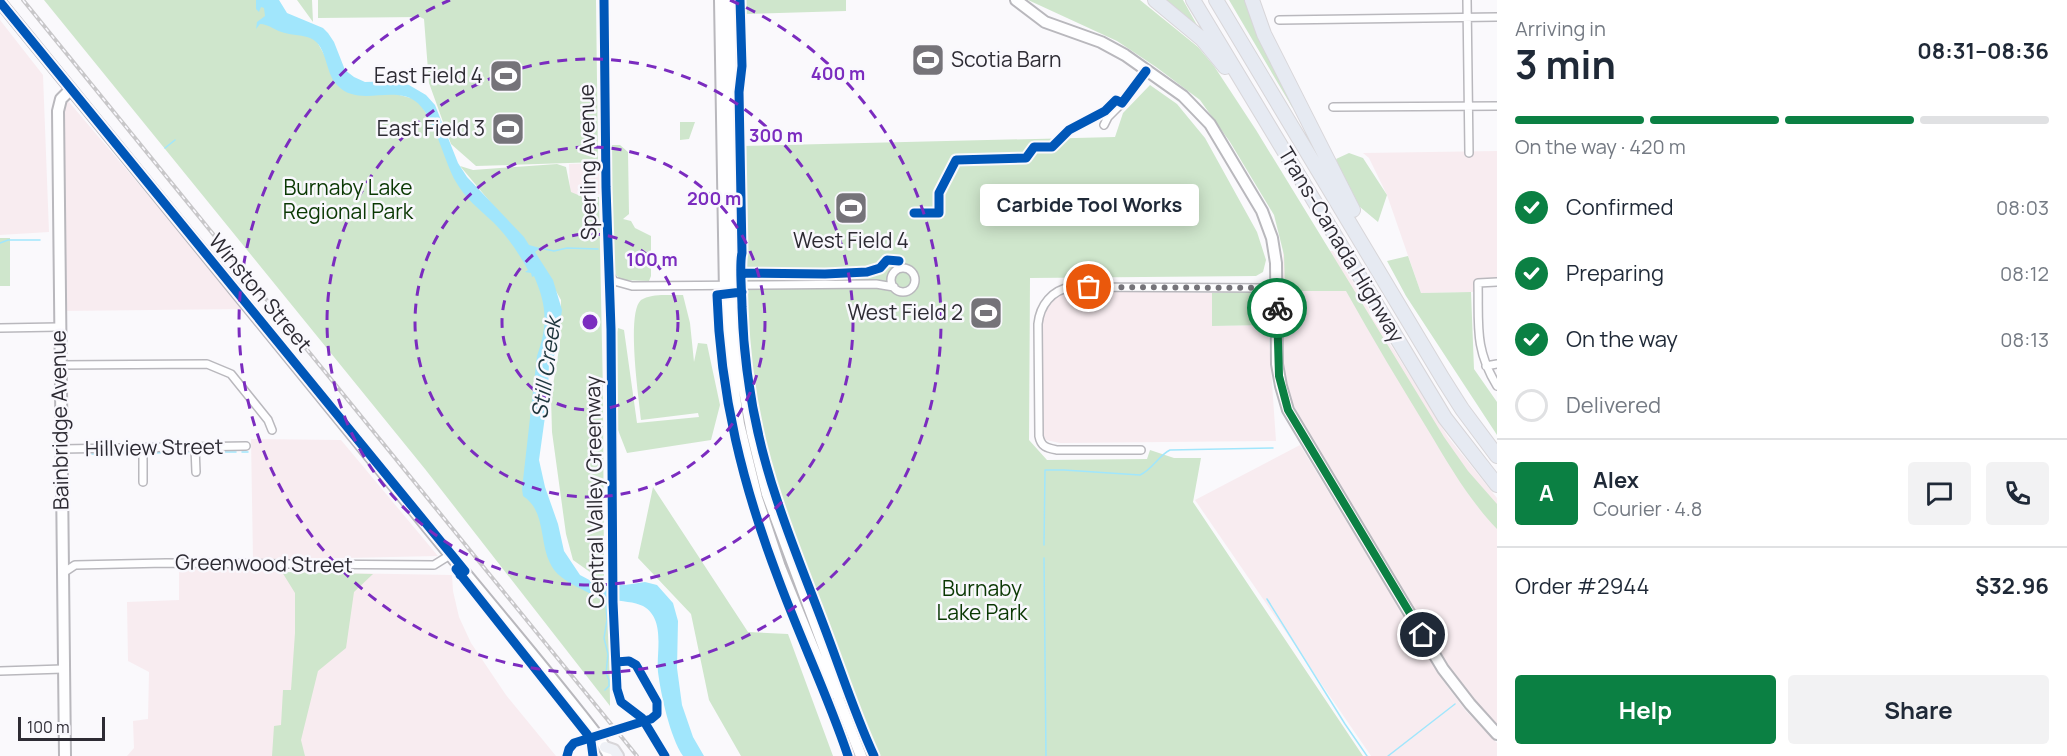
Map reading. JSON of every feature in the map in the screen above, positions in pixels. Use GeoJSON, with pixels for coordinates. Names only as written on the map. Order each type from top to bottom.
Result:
{"type":"FeatureCollection","features":[{"type":"Feature","properties":{"kind":"highway"},"geometry":{"type":"LineString","coordinates":[[1155,0],[1202,39],[1251,97]]}},
{"type":"Feature","properties":{"kind":"highway","name":"Trans-Canada Highway"},"geometry":{"type":"LineString","coordinates":[[1193,0],[1445,418],[1497,485]]}},
{"type":"Feature","properties":{"kind":"highway","name":"Trans-Canada Highway"},"geometry":{"type":"LineString","coordinates":[[1216,0],[1462,409],[1497,456]]}},
{"type":"Feature","properties":{"kind":"highway"},"geometry":{"type":"LineString","coordinates":[[1252,0],[1264,34],[1360,225],[1371,257]]}},
{"type":"Feature","properties":{"kind":"main road"},"geometry":{"type":"LineString","coordinates":[[607,752],[614,750],[618,756]]}},
{"type":"Feature","properties":{"kind":"street","name":"Sperling Avenue"},"geometry":{"type":"LineString","coordinates":[[604,0],[608,271],[611,323]]}},
{"type":"Feature","properties":{"kind":"street"},"geometry":{"type":"LineString","coordinates":[[720,0],[730,284],[739,363],[752,433],[767,494],[833,672],[839,700],[861,756]]}},
{"type":"Feature","properties":{"kind":"street"},"geometry":{"type":"LineString","coordinates":[[730,0],[730,284]]}},
{"type":"Feature","properties":{"kind":"street"},"geometry":{"type":"LineString","coordinates":[[1016,0],[1037,18],[1053,26],[1101,42],[1125,55],[1183,96],[1205,118],[1262,211],[1274,246],[1277,364],[1288,410],[1443,669],[1497,734]]}},
{"type":"Feature","properties":{"kind":"street"},"geometry":{"type":"LineString","coordinates":[[1467,0],[1469,153]]}},
{"type":"Feature","properties":{"kind":"street","name":"Winston Street"},"geometry":{"type":"LineString","coordinates":[[0,2],[525,644],[607,752]]}},
{"type":"Feature","properties":{"kind":"street"},"geometry":{"type":"LineString","coordinates":[[1280,20],[1497,18]]}},
{"type":"Feature","properties":{"kind":"street"},"geometry":{"type":"LineString","coordinates":[[1104,125],[1146,71]]}},
{"type":"Feature","properties":{"kind":"street","name":"Bainbridge Avenue"},"geometry":{"type":"LineString","coordinates":[[65,756],[61,557],[58,111],[61,99],[71,89]]}},
{"type":"Feature","properties":{"kind":"street"},"geometry":{"type":"LineString","coordinates":[[1334,107],[1497,106]]}},
{"type":"Feature","properties":{"kind":"street"},"geometry":{"type":"LineString","coordinates":[[876,284],[898,269],[905,268],[912,272],[915,279],[913,286],[906,291],[899,291],[891,280],[893,274]]}},
{"type":"Feature","properties":{"kind":"street"},"geometry":{"type":"LineString","coordinates":[[608,271],[614,281],[632,286],[876,284],[894,287]]}},
{"type":"Feature","properties":{"kind":"street"},"geometry":{"type":"LineString","coordinates":[[1497,282],[1478,283],[1479,345],[1486,366],[1497,386]]}},
{"type":"Feature","properties":{"kind":"street"},"geometry":{"type":"LineString","coordinates":[[1141,450],[1057,450],[1041,444],[1038,324],[1045,303],[1059,291],[1071,287],[1276,288]]}},
{"type":"Feature","properties":{"kind":"street"},"geometry":{"type":"LineString","coordinates":[[0,328],[59,327]]}},
{"type":"Feature","properties":{"kind":"street"},"geometry":{"type":"LineString","coordinates":[[60,366],[207,364],[231,374],[268,420],[272,430]]}},
{"type":"Feature","properties":{"kind":"street"},"geometry":{"type":"LineString","coordinates":[[1486,366],[1497,364]]}},
{"type":"Feature","properties":{"kind":"street"},"geometry":{"type":"LineString","coordinates":[[195,447],[196,472]]}},
{"type":"Feature","properties":{"kind":"street","name":"Hillview Street"},"geometry":{"type":"LineString","coordinates":[[61,449],[246,447]]}},
{"type":"Feature","properties":{"kind":"street"},"geometry":{"type":"LineString","coordinates":[[143,448],[143,482]]}},
{"type":"Feature","properties":{"kind":"street","name":"Greenwood Street"},"geometry":{"type":"LineString","coordinates":[[75,565],[166,563],[434,565],[450,555]]}},
{"type":"Feature","properties":{"kind":"street"},"geometry":{"type":"LineString","coordinates":[[61,557],[75,565],[62,574]]}},
{"type":"Feature","properties":{"kind":"street"},"geometry":{"type":"LineString","coordinates":[[0,671],[63,669]]}},
{"type":"Feature","properties":{"kind":"shaded area"},"geometry":{"type":"Polygon","coordinates":[[[0,20],[43,75],[49,232],[0,235],[0,20]]]}},
{"type":"Feature","properties":{"kind":"shaded area"},"geometry":{"type":"Polygon","coordinates":[[[69,102],[245,309],[60,311],[63,104],[69,102]]]}},
{"type":"Feature","properties":{"kind":"shaded area"},"geometry":{"type":"Polygon","coordinates":[[[1497,151],[1497,279],[1474,279],[1473,292],[1421,293],[1387,195],[1369,158],[1363,153],[1497,151]]]}},
{"type":"Feature","properties":{"kind":"shaded area"},"geometry":{"type":"Polygon","coordinates":[[[602,163],[603,194],[570,195],[569,164],[602,163]]]}},
{"type":"Feature","properties":{"kind":"shaded area"},"geometry":{"type":"Polygon","coordinates":[[[1283,251],[1333,251],[1367,304],[1371,316],[1448,437],[1497,498],[1497,725],[1465,690],[1443,657],[1298,415],[1287,388],[1284,369],[1283,251]]]}},
{"type":"Feature","properties":{"kind":"shaded area"},"geometry":{"type":"Polygon","coordinates":[[[1073,290],[1212,293],[1212,326],[1268,325],[1276,441],[1060,443],[1046,440],[1041,430],[1041,319],[1054,298],[1073,290]]]}},
{"type":"Feature","properties":{"kind":"shaded area"},"geometry":{"type":"Polygon","coordinates":[[[251,439],[341,440],[438,556],[253,560],[251,439]]]}},
{"type":"Feature","properties":{"kind":"shaded area"},"geometry":{"type":"Polygon","coordinates":[[[1300,445],[1444,682],[1466,711],[1497,743],[1497,756],[1371,756],[1195,500],[1300,445]]]}},
{"type":"Feature","properties":{"kind":"shaded area"},"geometry":{"type":"Polygon","coordinates":[[[179,567],[282,572],[452,575],[459,617],[471,643],[506,695],[556,756],[127,756],[134,748],[133,721],[148,719],[149,672],[128,661],[127,602],[179,600],[179,567]]]}},
{"type":"Feature","properties":{"kind":"green space","name":"Burnaby Lake Regional Park"},"geometry":{"type":"Polygon","coordinates":[[[44,0],[267,0],[315,38],[337,78],[418,100],[435,128],[459,183],[505,231],[546,289],[548,330],[527,481],[559,569],[609,601],[610,706],[425,469],[44,0]]]}},
{"type":"Feature","properties":{"kind":"green space"},"geometry":{"type":"Polygon","coordinates":[[[297,0],[312,0],[313,22],[297,0]]]}},
{"type":"Feature","properties":{"kind":"green space"},"geometry":{"type":"Polygon","coordinates":[[[318,0],[596,0],[598,162],[476,166],[451,144],[429,83],[424,19],[420,17],[318,18],[318,0]]]}},
{"type":"Feature","properties":{"kind":"green space"},"geometry":{"type":"Polygon","coordinates":[[[744,0],[846,0],[846,11],[744,14],[744,0]]]}},
{"type":"Feature","properties":{"kind":"green space"},"geometry":{"type":"Polygon","coordinates":[[[1028,0],[1140,0],[1198,47],[1214,66],[1256,130],[1444,437],[1468,471],[1497,504],[1497,529],[1468,494],[1452,469],[1346,291],[1285,291],[1284,255],[1274,215],[1230,142],[1200,100],[1117,41],[1028,0]]]}},
{"type":"Feature","properties":{"kind":"green space"},"geometry":{"type":"Polygon","coordinates":[[[1160,0],[1183,0],[1197,25],[1194,27],[1160,0]]]}},
{"type":"Feature","properties":{"kind":"green space"},"geometry":{"type":"Polygon","coordinates":[[[1229,0],[1246,0],[1301,113],[1292,107],[1229,0]]]}},
{"type":"Feature","properties":{"kind":"green space","name":"Burnaby Lake Park"},"geometry":{"type":"Polygon","coordinates":[[[1150,85],[1177,104],[1205,138],[1257,232],[1266,260],[1263,272],[1256,276],[1030,278],[1029,440],[1047,460],[1147,459],[1150,450],[1174,458],[1201,458],[1193,502],[1363,756],[875,756],[779,503],[758,420],[740,270],[741,146],[1115,137],[1123,113],[1150,85]]]}},
{"type":"Feature","properties":{"kind":"green space"},"geometry":{"type":"Polygon","coordinates":[[[680,122],[695,122],[689,139],[680,140],[680,122]]]}},
{"type":"Feature","properties":{"kind":"green space"},"geometry":{"type":"Polygon","coordinates":[[[609,145],[620,145],[628,152],[629,214],[623,219],[631,221],[635,228],[651,236],[649,281],[621,280],[612,271],[609,145]]]}},
{"type":"Feature","properties":{"kind":"green space"},"geometry":{"type":"Polygon","coordinates":[[[1349,153],[1363,158],[1387,195],[1378,222],[1354,202],[1336,159],[1349,153]]]}},
{"type":"Feature","properties":{"kind":"green space"},"geometry":{"type":"Polygon","coordinates":[[[557,164],[566,167],[571,192],[583,197],[599,197],[604,582],[573,560],[566,534],[552,432],[551,397],[560,343],[561,300],[538,259],[460,166],[473,170],[557,164]]]}},
{"type":"Feature","properties":{"kind":"green space"},"geometry":{"type":"Polygon","coordinates":[[[0,238],[10,238],[10,286],[0,286],[0,238]]]}},
{"type":"Feature","properties":{"kind":"green space"},"geometry":{"type":"Polygon","coordinates":[[[1408,256],[1421,293],[1471,292],[1474,369],[1497,402],[1497,435],[1406,296],[1387,261],[1408,256]]]}},
{"type":"Feature","properties":{"kind":"green space"},"geometry":{"type":"Polygon","coordinates":[[[1254,292],[1268,301],[1268,325],[1212,326],[1212,293],[1254,292]]]}},
{"type":"Feature","properties":{"kind":"green space"},"geometry":{"type":"Polygon","coordinates":[[[664,295],[683,295],[690,323],[694,362],[698,343],[707,344],[720,405],[711,440],[627,453],[616,425],[616,337],[618,328],[624,330],[637,423],[699,417],[698,413],[641,420],[636,376],[634,321],[641,300],[664,295]]]}},
{"type":"Feature","properties":{"kind":"green space"},"geometry":{"type":"Polygon","coordinates":[[[653,487],[748,632],[788,634],[833,756],[741,756],[709,700],[691,614],[638,558],[653,487]]]}},
{"type":"Feature","properties":{"kind":"green space"},"geometry":{"type":"Polygon","coordinates":[[[282,572],[373,574],[354,592],[346,648],[318,671],[301,740],[305,756],[272,756],[274,726],[281,725],[283,690],[291,690],[295,633],[295,593],[282,572]]]}},
{"type":"Feature","properties":{"kind":"water","name":"Still Creek"},"geometry":{"type":"Polygon","coordinates":[[[256,0],[279,0],[287,13],[323,28],[334,42],[345,70],[354,77],[365,82],[398,81],[426,95],[435,105],[458,163],[467,177],[529,245],[540,248],[535,252],[553,280],[562,310],[556,353],[549,362],[548,395],[539,460],[564,551],[580,575],[595,583],[625,585],[645,582],[657,585],[673,603],[678,621],[677,668],[682,705],[693,737],[704,756],[683,756],[674,738],[659,681],[658,636],[655,619],[643,606],[611,600],[606,604],[560,576],[550,563],[539,518],[530,502],[523,496],[537,356],[544,325],[544,306],[534,276],[525,272],[528,270],[508,239],[460,188],[422,107],[415,101],[396,95],[365,96],[345,92],[333,79],[322,51],[314,40],[281,32],[263,24],[256,29],[257,22],[265,16],[264,8],[261,7],[259,12],[256,9],[256,0]]]}},
{"type":"Feature","properties":{"kind":"waterway"},"geometry":{"type":"LineString","coordinates":[[165,148],[175,140]]}},
{"type":"Feature","properties":{"kind":"waterway"},"geometry":{"type":"LineString","coordinates":[[0,243],[8,240],[40,240]]}},
{"type":"Feature","properties":{"kind":"waterway"},"geometry":{"type":"LineString","coordinates":[[540,248],[554,251],[567,248],[598,249]]}},
{"type":"Feature","properties":{"kind":"waterway"},"geometry":{"type":"LineString","coordinates":[[1044,545],[1045,470],[1140,475],[1170,450],[1273,448]]}},
{"type":"Feature","properties":{"kind":"waterway"},"geometry":{"type":"LineString","coordinates":[[151,453],[189,452]]}},
{"type":"Feature","properties":{"kind":"waterway"},"geometry":{"type":"LineString","coordinates":[[202,452],[236,452]]}},
{"type":"Feature","properties":{"kind":"waterway"},"geometry":{"type":"LineString","coordinates":[[242,452],[248,452]]}},
{"type":"Feature","properties":{"kind":"waterway"},"geometry":{"type":"LineString","coordinates":[[92,454],[128,453]]}},
{"type":"Feature","properties":{"kind":"waterway"},"geometry":{"type":"LineString","coordinates":[[1044,558],[1046,756]]}},
{"type":"Feature","properties":{"kind":"waterway"},"geometry":{"type":"LineString","coordinates":[[1267,599],[1367,756]]}},
{"type":"Feature","properties":{"kind":"waterway"},"geometry":{"type":"LineString","coordinates":[[605,690],[609,686],[606,673],[608,654],[604,638],[607,620],[606,604]]}},
{"type":"Feature","properties":{"kind":"waterway"},"geometry":{"type":"LineString","coordinates":[[1388,756],[1455,704]]}},
{"type":"Feature","properties":{"kind":"railway"},"geometry":{"type":"LineString","coordinates":[[23,0],[637,756]]}},
{"type":"Feature","properties":{"kind":"cycle path","name":"Central Valley Greenway"},"geometry":{"type":"LineString","coordinates":[[604,0],[606,187],[611,329],[613,602],[617,689],[621,702],[642,718],[665,756]]}},
{"type":"Feature","properties":{"kind":"cycle path"},"geometry":{"type":"LineString","coordinates":[[740,0],[741,279],[745,356],[752,405],[763,453],[783,517],[855,712],[874,756]]}},
{"type":"Feature","properties":{"kind":"cycle path"},"geometry":{"type":"LineString","coordinates":[[0,2],[465,571],[460,575]]}},
{"type":"Feature","properties":{"kind":"cycle path"},"geometry":{"type":"LineString","coordinates":[[914,213],[939,213],[939,193],[956,160],[1026,158],[1034,147],[1052,147],[1069,130],[1105,111],[1116,100],[1122,103],[1146,71]]}},
{"type":"Feature","properties":{"kind":"cycle path"},"geometry":{"type":"LineString","coordinates":[[742,275],[745,273],[867,272],[880,268],[887,260],[899,261]]}},
{"type":"Feature","properties":{"kind":"cycle path"},"geometry":{"type":"LineString","coordinates":[[742,292],[717,295],[723,368],[736,440],[765,544],[848,756]]}},
{"type":"Feature","properties":{"kind":"cycle path"},"geometry":{"type":"LineString","coordinates":[[456,569],[587,734],[591,741],[593,756]]}},
{"type":"Feature","properties":{"kind":"cycle path"},"geometry":{"type":"LineString","coordinates":[[567,756],[574,743],[651,719],[657,714],[657,702],[636,665],[629,661],[616,662]]}},
{"type":"Feature","properties":{"kind":"way so far"},"geometry":{"type":"LineString","coordinates":[[1089,287],[1276,288],[1277,308]]}},
{"type":"Feature","properties":{"kind":"place","name":"Scotia Barn"},"geometry":{"type":"Point","coordinates":[928,60]}},
{"type":"Feature","properties":{"kind":"place","name":"East Field 4"},"geometry":{"type":"Point","coordinates":[506,76]}},
{"type":"Feature","properties":{"kind":"place","name":"East Field 3"},"geometry":{"type":"Point","coordinates":[508,129]}},
{"type":"Feature","properties":{"kind":"place","name":"West Field 4"},"geometry":{"type":"Point","coordinates":[851,208]}},
{"type":"Feature","properties":{"kind":"place","name":"Carbide Tool Works"},"geometry":{"type":"Point","coordinates":[1089,287]}},
{"type":"Feature","properties":{"kind":"place","name":"West Field 2"},"geometry":{"type":"Point","coordinates":[986,313]}},
{"type":"Feature","properties":{"kind":"route"},"geometry":{"type":"LineString","coordinates":[[1277,308],[1277,364],[1288,410],[1312,454],[1423,635]]}}]}
